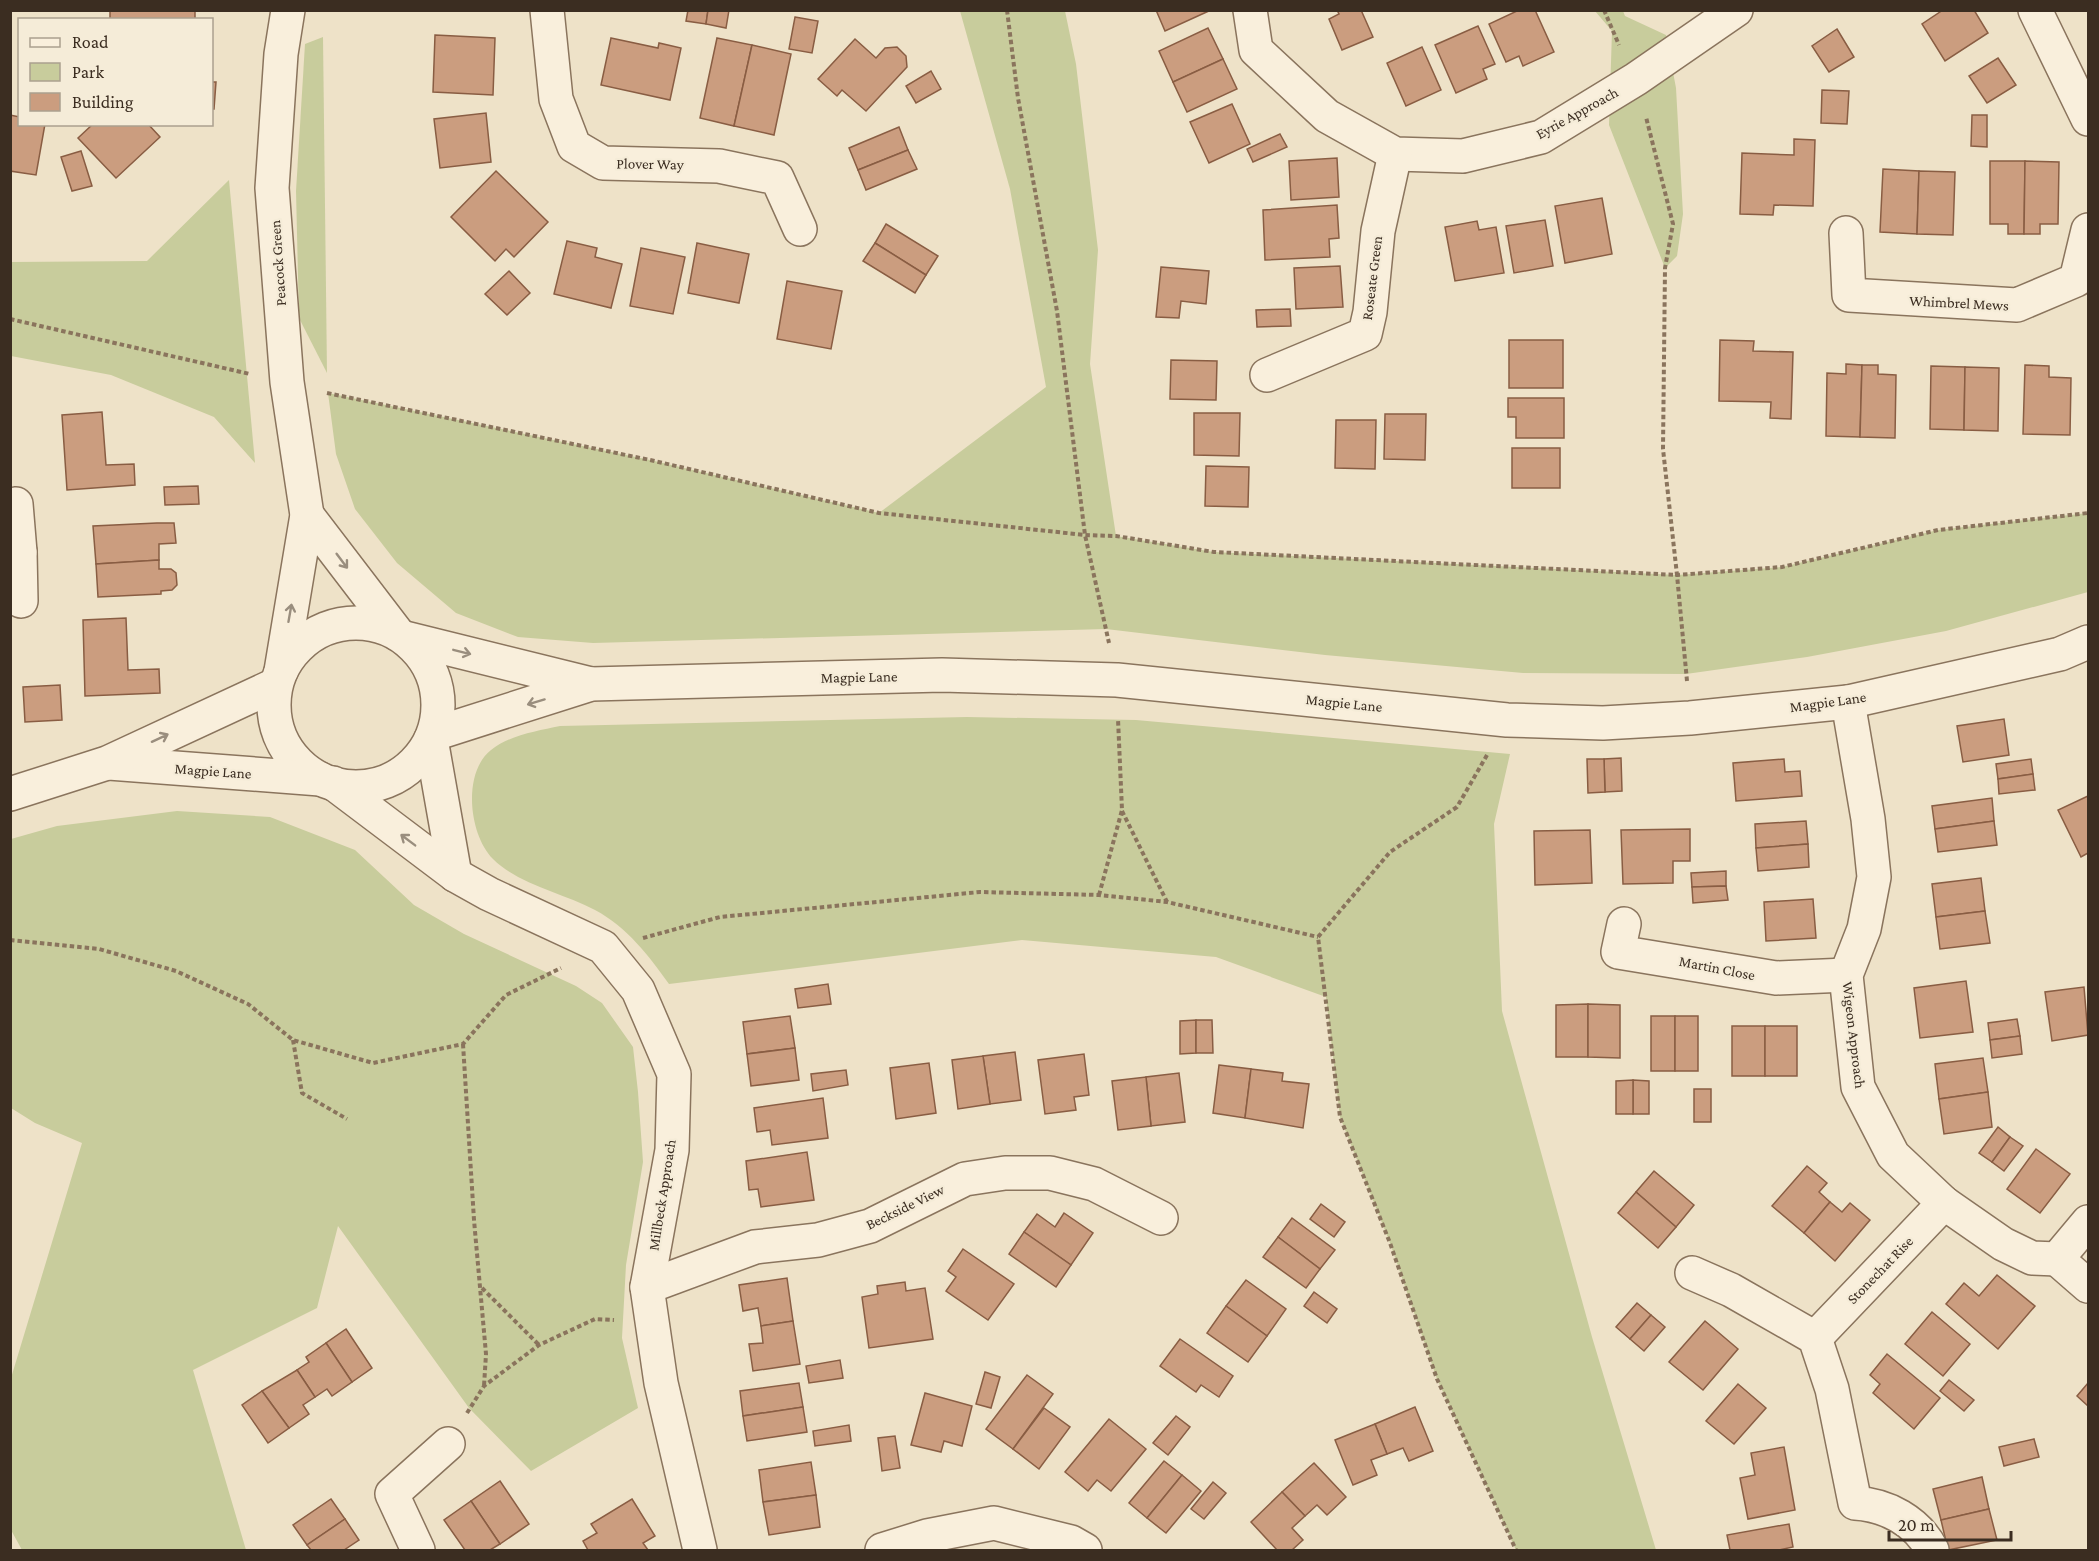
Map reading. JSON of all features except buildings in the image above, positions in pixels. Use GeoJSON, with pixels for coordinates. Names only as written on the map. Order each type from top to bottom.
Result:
{"type":"FeatureCollection","features":[{"type":"Feature","properties":{"kind":"street","name":"Peacock Green"},"geometry":{"type":"LineString","coordinates":[[278,678],[307,515],[287,382],[272,188],[281,54],[288,10]]}},
{"type":"Feature","properties":{"kind":"street","name":"Plover Way"},"geometry":{"type":"LineString","coordinates":[[547,10],[556,99],[574,146],[603,163],[719,166],[777,178],[800,229]]}},
{"type":"Feature","properties":{"kind":"street","name":"Eyrie Approach"},"geometry":{"type":"LineString","coordinates":[[1250,10],[1256,50],[1327,116],[1395,154],[1463,156],[1541,137],[1636,79],[1736,10]]}},
{"type":"Feature","properties":{"kind":"street"},"geometry":{"type":"LineString","coordinates":[[2035,10],[2088,118]]}},
{"type":"Feature","properties":{"kind":"street","name":"Roseate Green"},"geometry":{"type":"LineString","coordinates":[[1267,375],[1375,337],[1370,312],[1378,231],[1395,154]]}},
{"type":"Feature","properties":{"kind":"street","name":"Whimbrel Mews"},"geometry":{"type":"LineString","coordinates":[[1846,233],[1849,295],[2017,305],[2076,280],[2088,230]]}},
{"type":"Feature","properties":{"kind":"street"},"geometry":{"type":"LineString","coordinates":[[16,504],[15,553],[21,601]]}},
{"type":"Feature","properties":{"kind":"street","name":"Peacock Green"},"geometry":{"type":"LineString","coordinates":[[307,515],[401,636]]}},
{"type":"Feature","properties":{"kind":"street"},"geometry":{"type":"LineString","coordinates":[[358,622],[381,626],[401,636],[424,657],[435,682],[439,707],[432,736],[411,766],[394,778],[370,786],[344,786],[327,781],[297,762],[281,740],[274,713],[278,678],[297,647],[312,634],[331,626],[358,622]]}},
{"type":"Feature","properties":{"kind":"street","name":"Magpie Lane"},"geometry":{"type":"LineString","coordinates":[[401,636],[591,684],[942,675],[1117,680],[1507,720],[1603,723],[1690,718],[1848,702],[2060,654],[2088,642]]}},
{"type":"Feature","properties":{"kind":"street","name":"Magpie Lane"},"geometry":{"type":"LineString","coordinates":[[10,794],[107,763],[278,678]]}},
{"type":"Feature","properties":{"kind":"street","name":"Magpie Lane"},"geometry":{"type":"LineString","coordinates":[[432,736],[591,684]]}},
{"type":"Feature","properties":{"kind":"street","name":"Wigeon Approach"},"geometry":{"type":"LineString","coordinates":[[1848,702],[1868,819],[1874,877],[1864,929],[1846,975],[1858,1088],[1893,1155],[1944,1203],[2003,1244],[2032,1258],[2057,1259]]}},
{"type":"Feature","properties":{"kind":"street"},"geometry":{"type":"LineString","coordinates":[[432,736],[455,875]]}},
{"type":"Feature","properties":{"kind":"street","name":"Magpie Lane"},"geometry":{"type":"LineString","coordinates":[[107,763],[327,781]]}},
{"type":"Feature","properties":{"kind":"street","name":"Millbeck Approach"},"geometry":{"type":"LineString","coordinates":[[327,781],[455,875],[489,894],[603,947],[638,990],[674,1074],[672,1150],[647,1287],[661,1383],[700,1551]]}},
{"type":"Feature","properties":{"kind":"street","name":"Martin Close"},"geometry":{"type":"LineString","coordinates":[[1624,924],[1618,952],[1776,978],[1846,975]]}},
{"type":"Feature","properties":{"kind":"street","name":"Beckside View"},"geometry":{"type":"LineString","coordinates":[[647,1287],[755,1247],[818,1240],[870,1226],[965,1179],[1005,1173],[1050,1173],[1094,1184],[1161,1218]]}},
{"type":"Feature","properties":{"kind":"street","name":"Stonechat Rise"},"geometry":{"type":"LineString","coordinates":[[1815,1338],[1944,1203]]}},
{"type":"Feature","properties":{"kind":"street"},"geometry":{"type":"LineString","coordinates":[[2088,1222],[2057,1259],[2088,1286]]}},
{"type":"Feature","properties":{"kind":"street"},"geometry":{"type":"LineString","coordinates":[[1692,1273],[1731,1290],[1815,1338],[1832,1389],[1856,1503],[1883,1506],[1900,1516],[1917,1530],[1932,1551]]}},
{"type":"Feature","properties":{"kind":"street"},"geometry":{"type":"LineString","coordinates":[[418,1551],[392,1494],[448,1444]]}},
{"type":"Feature","properties":{"kind":"street"},"geometry":{"type":"LineString","coordinates":[[882,1551],[927,1536],[994,1523],[1071,1542],[1085,1551]]}},
{"type":"Feature","properties":{"kind":"path"},"geometry":{"type":"LineString","coordinates":[[1007,10],[1018,98],[1057,311],[1085,535],[1117,680],[1122,810],[1099,895]]}},
{"type":"Feature","properties":{"kind":"path"},"geometry":{"type":"LineString","coordinates":[[1604,10],[1636,79],[1673,224],[1665,268],[1663,449],[1690,718]]}},
{"type":"Feature","properties":{"kind":"path"},"geometry":{"type":"LineString","coordinates":[[10,319],[444,419],[650,460],[879,513],[1085,535],[1116,536],[1214,552],[1677,575],[1782,567],[1938,530],[2088,513]]}},
{"type":"Feature","properties":{"kind":"path"},"geometry":{"type":"LineString","coordinates":[[1507,720],[1457,807],[1390,852],[1318,937],[1340,1117],[1390,1243],[1437,1379],[1516,1551]]}},
{"type":"Feature","properties":{"kind":"path"},"geometry":{"type":"LineString","coordinates":[[1122,810],[1167,902]]}},
{"type":"Feature","properties":{"kind":"path"},"geometry":{"type":"LineString","coordinates":[[10,940],[99,949],[176,970],[248,1004],[293,1040],[373,1063],[463,1044],[506,995],[603,947],[720,917],[980,892],[1099,895],[1167,902],[1318,937]]}},
{"type":"Feature","properties":{"kind":"path"},"geometry":{"type":"LineString","coordinates":[[293,1040],[302,1093],[347,1119]]}},
{"type":"Feature","properties":{"kind":"path"},"geometry":{"type":"LineString","coordinates":[[463,1044],[474,1220],[486,1354],[484,1386]]}},
{"type":"Feature","properties":{"kind":"path"},"geometry":{"type":"LineString","coordinates":[[481,1287],[539,1345]]}},
{"type":"Feature","properties":{"kind":"path"},"geometry":{"type":"LineString","coordinates":[[448,1444],[484,1386],[539,1345],[595,1319],[652,1321]]}},
{"type":"Feature","properties":{"kind":"green space"},"geometry":{"type":"Polygon","coordinates":[[[960,11],[1065,11],[1076,64],[1098,250],[1090,364],[1116,536],[1214,552],[1677,575],[1782,567],[1938,530],[2088,513],[2088,592],[1946,631],[1807,657],[1686,674],[1523,673],[1325,655],[1106,629],[593,643],[518,637],[456,613],[397,563],[355,509],[336,454],[328,393],[650,460],[879,513],[1046,387],[1010,189],[960,11]]]}},
{"type":"Feature","properties":{"kind":"green space"},"geometry":{"type":"Polygon","coordinates":[[[1595,11],[1623,11],[1625,16],[1666,35],[1676,88],[1683,214],[1677,256],[1665,268],[1609,125],[1612,31],[1595,11]]]}},
{"type":"Feature","properties":{"kind":"green space"},"geometry":{"type":"Polygon","coordinates":[[[323,37],[327,373],[299,318],[296,191],[305,44],[323,37]]]}},
{"type":"Feature","properties":{"kind":"green space"},"geometry":{"type":"Polygon","coordinates":[[[229,180],[255,463],[214,417],[111,375],[11,356],[11,262],[147,261],[229,180]]]}},
{"type":"Feature","properties":{"kind":"green space"},"geometry":{"type":"Polygon","coordinates":[[[967,717],[1136,720],[1510,754],[1494,824],[1502,1011],[1592,1337],[1656,1550],[1516,1550],[1437,1379],[1390,1243],[1340,1117],[1326,997],[1216,957],[1022,940],[669,984],[636,943],[607,917],[515,876],[493,859],[478,835],[474,820],[472,804],[476,773],[482,760],[491,750],[515,737],[560,726],[967,717]]]}},
{"type":"Feature","properties":{"kind":"green space"},"geometry":{"type":"Polygon","coordinates":[[[177,811],[270,817],[355,850],[414,905],[464,934],[576,986],[602,1003],[633,1047],[638,1092],[643,1162],[626,1265],[622,1338],[638,1408],[531,1471],[469,1408],[338,1226],[317,1308],[193,1370],[246,1550],[22,1550],[11,1530],[11,1378],[82,1143],[35,1123],[11,1108],[11,839],[57,826],[177,811]]]}}]}
